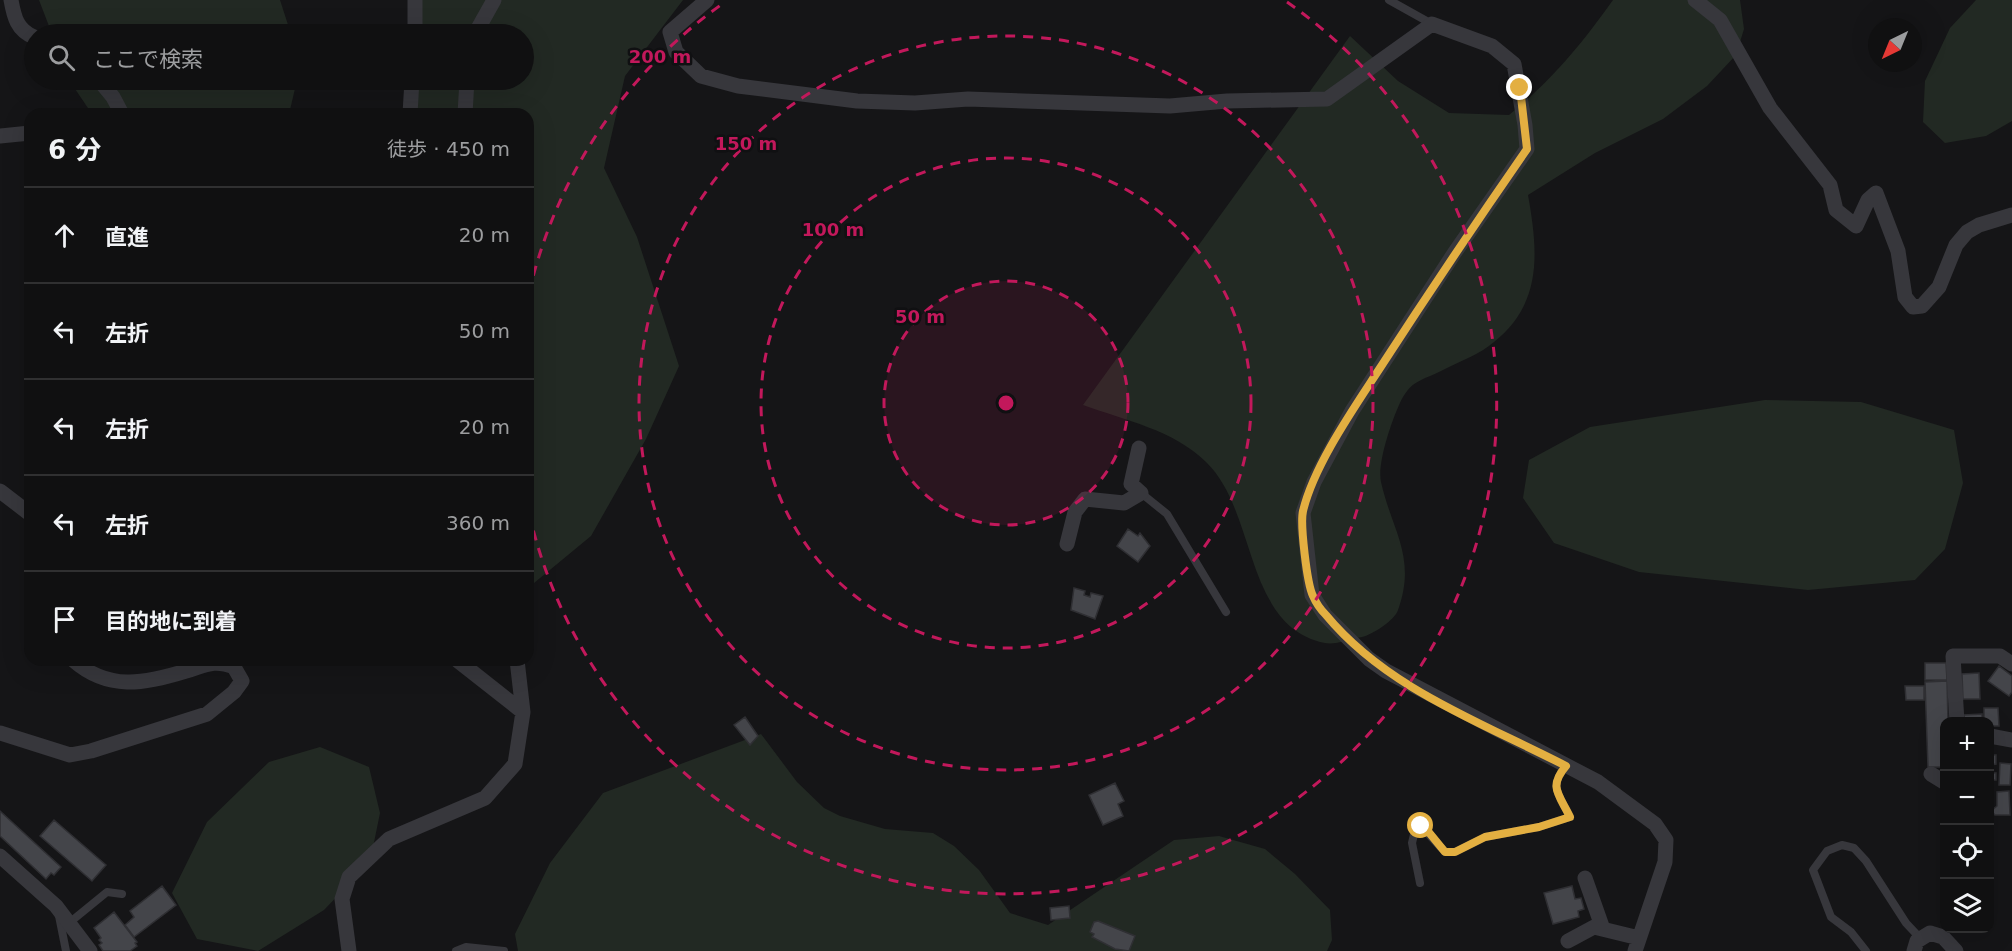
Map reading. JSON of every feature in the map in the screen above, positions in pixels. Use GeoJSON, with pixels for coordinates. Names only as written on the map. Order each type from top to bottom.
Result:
{"type":"FeatureCollection","features":[{"type":"Feature","properties":{"kind":"street"},"geometry":{"type":"LineString","coordinates":[[11,0],[15,20],[24,33]]}},
{"type":"Feature","properties":{"kind":"street"},"geometry":{"type":"LineString","coordinates":[[415,0],[415,24]]}},
{"type":"Feature","properties":{"kind":"street"},"geometry":{"type":"LineString","coordinates":[[481,24],[494,0]]}},
{"type":"Feature","properties":{"kind":"street"},"geometry":{"type":"LineString","coordinates":[[707,0],[670,32],[676,52],[701,76],[738,87],[857,101],[915,102],[968,99],[1170,106],[1227,100],[1327,99],[1432,24],[1492,45],[1514,64],[1520,88],[1527,149],[1455,252],[1352,411],[1314,482],[1303,513],[1306,564],[1312,595],[1325,615],[1369,659],[1408,686],[1598,782],[1655,824],[1666,840],[1665,862],[1637,945],[1594,927],[1568,941]]}},
{"type":"Feature","properties":{"kind":"street"},"geometry":{"type":"LineString","coordinates":[[1695,0],[1720,20],[1770,108],[1830,185],[1836,210],[1856,226],[1868,200],[1876,193],[1898,250],[1905,297],[1913,307],[1922,306],[1939,287],[1956,245],[1967,232],[1979,225],[2012,215]]}},
{"type":"Feature","properties":{"kind":"street"},"geometry":{"type":"LineString","coordinates":[[106,90],[118,108]]}},
{"type":"Feature","properties":{"kind":"street"},"geometry":{"type":"LineString","coordinates":[[410,108],[411,90]]}},
{"type":"Feature","properties":{"kind":"street"},"geometry":{"type":"LineString","coordinates":[[465,108],[466,90]]}},
{"type":"Feature","properties":{"kind":"street"},"geometry":{"type":"LineString","coordinates":[[0,136],[24,134]]}},
{"type":"Feature","properties":{"kind":"street"},"geometry":{"type":"LineString","coordinates":[[1067,544],[1075,512],[1085,500],[1124,503],[1141,493],[1131,484],[1139,448]]}},
{"type":"Feature","properties":{"kind":"street"},"geometry":{"type":"LineString","coordinates":[[0,491],[24,509]]}},
{"type":"Feature","properties":{"kind":"street"},"geometry":{"type":"LineString","coordinates":[[1958,717],[1953,656],[2000,656],[2012,664]]}},
{"type":"Feature","properties":{"kind":"street"},"geometry":{"type":"LineString","coordinates":[[80,666],[88,673],[114,682],[157,680],[203,666]]}},
{"type":"Feature","properties":{"kind":"street"},"geometry":{"type":"LineString","coordinates":[[0,733],[70,755],[92,751],[207,714],[234,692],[242,681],[232,666]]}},
{"type":"Feature","properties":{"kind":"street"},"geometry":{"type":"LineString","coordinates":[[465,666],[523,712]]}},
{"type":"Feature","properties":{"kind":"street"},"geometry":{"type":"LineString","coordinates":[[349,951],[342,899],[349,877],[389,839],[485,798],[515,764],[523,712],[518,666]]}},
{"type":"Feature","properties":{"kind":"street"},"geometry":{"type":"LineString","coordinates":[[1994,737],[2012,740]]}},
{"type":"Feature","properties":{"kind":"street"},"geometry":{"type":"LineString","coordinates":[[1931,774],[1940,780]]}},
{"type":"Feature","properties":{"kind":"street"},"geometry":{"type":"LineString","coordinates":[[0,856],[56,906],[90,951]]}},
{"type":"Feature","properties":{"kind":"street"},"geometry":{"type":"LineString","coordinates":[[1585,878],[1603,930]]}},
{"type":"Feature","properties":{"kind":"street"},"geometry":{"type":"LineString","coordinates":[[1917,945],[1930,933],[1943,937],[1956,951]]}},
{"type":"Feature","properties":{"kind":"lane"},"geometry":{"type":"LineString","coordinates":[[1389,0],[1432,24]]}},
{"type":"Feature","properties":{"kind":"lane"},"geometry":{"type":"LineString","coordinates":[[1141,493],[1167,514],[1226,612]]}},
{"type":"Feature","properties":{"kind":"lane"},"geometry":{"type":"LineString","coordinates":[[1420,883],[1412,843],[1415,830],[1421,826],[1445,852],[1455,852],[1485,837],[1539,827],[1570,817],[1556,787],[1556,778],[1566,766]]}},
{"type":"Feature","properties":{"kind":"lane"},"geometry":{"type":"LineString","coordinates":[[1866,951],[1851,932],[1831,917],[1813,870],[1827,850],[1842,845],[1854,848],[1866,861],[1917,945]]}},
{"type":"Feature","properties":{"kind":"lane"},"geometry":{"type":"LineString","coordinates":[[69,923],[107,892],[122,894]]}},
{"type":"Feature","properties":{"kind":"lane"},"geometry":{"type":"LineString","coordinates":[[56,906],[66,951]]}},
{"type":"Feature","properties":{"kind":"lane"},"geometry":{"type":"LineString","coordinates":[[456,951],[466,947],[504,951]]}},
{"type":"Feature","properties":{"kind":"shaded area"},"geometry":{"type":"Polygon","coordinates":[[[39,0],[280,0],[288,24],[48,24],[39,0]]]}},
{"type":"Feature","properties":{"kind":"shaded area"},"geometry":{"type":"Polygon","coordinates":[[[415,0],[683,0],[625,76],[604,168],[637,237],[679,366],[646,439],[591,536],[534,583],[534,108],[415,108],[416,90],[534,90],[534,24],[416,24],[415,0]]]}},
{"type":"Feature","properties":{"kind":"shaded area"},"geometry":{"type":"Polygon","coordinates":[[[1613,0],[1740,0],[1744,29],[1736,55],[1707,86],[1663,119],[1595,153],[1528,195],[1535,256],[1529,293],[1521,310],[1510,327],[1489,346],[1412,386],[1399,405],[1389,433],[1380,474],[1404,559],[1403,591],[1396,614],[1371,633],[1338,643],[1325,643],[1298,632],[1279,615],[1265,591],[1235,509],[1223,483],[1206,462],[1193,451],[1164,434],[1083,405],[1350,36],[1398,81],[1449,113],[1509,115],[1565,61],[1613,0]]]}},
{"type":"Feature","properties":{"kind":"shaded area"},"geometry":{"type":"Polygon","coordinates":[[[1976,0],[2012,0],[2012,121],[1986,136],[1945,143],[1923,122],[1925,81],[1950,28],[1976,0]]]}},
{"type":"Feature","properties":{"kind":"shaded area"},"geometry":{"type":"Polygon","coordinates":[[[76,90],[295,90],[290,108],[88,108],[76,90]]]}},
{"type":"Feature","properties":{"kind":"shaded area"},"geometry":{"type":"Polygon","coordinates":[[[1765,400],[1861,402],[1954,430],[1963,483],[1945,549],[1915,580],[1808,590],[1639,572],[1554,543],[1523,498],[1529,460],[1590,427],[1765,400]]]}},
{"type":"Feature","properties":{"kind":"shaded area"},"geometry":{"type":"Polygon","coordinates":[[[761,734],[797,782],[824,808],[840,816],[885,829],[933,833],[954,846],[979,870],[1010,913],[1048,925],[1174,840],[1219,836],[1265,849],[1295,874],[1330,910],[1332,940],[1327,951],[518,951],[515,934],[550,863],[603,793],[761,734]]]}},
{"type":"Feature","properties":{"kind":"shaded area"},"geometry":{"type":"Polygon","coordinates":[[[320,747],[369,767],[380,813],[370,862],[324,910],[258,951],[197,939],[172,893],[207,822],[269,762],[320,747]]]}},
{"type":"Feature","properties":{"kind":"building"},"geometry":{"type":"Polygon","coordinates":[[[1128,529],[1138,536],[1140,533],[1150,546],[1138,562],[1117,546],[1128,529]]]}},
{"type":"Feature","properties":{"kind":"building"},"geometry":{"type":"Polygon","coordinates":[[[1074,588],[1085,591],[1084,595],[1090,597],[1091,593],[1103,596],[1095,619],[1071,610],[1074,588]]]}},
{"type":"Feature","properties":{"kind":"building"},"geometry":{"type":"Polygon","coordinates":[[[1925,663],[1946,663],[1947,680],[1925,680],[1925,663]]]}},
{"type":"Feature","properties":{"kind":"building"},"geometry":{"type":"Polygon","coordinates":[[[1999,666],[2012,676],[2012,692],[2009,696],[1988,681],[1999,666]]]}},
{"type":"Feature","properties":{"kind":"building"},"geometry":{"type":"Polygon","coordinates":[[[1979,673],[1980,699],[1963,699],[1962,674],[1979,673]]]}},
{"type":"Feature","properties":{"kind":"building"},"geometry":{"type":"Polygon","coordinates":[[[1947,681],[1948,717],[1940,717],[1940,767],[1928,767],[1925,682],[1947,681]]]}},
{"type":"Feature","properties":{"kind":"building"},"geometry":{"type":"Polygon","coordinates":[[[1905,686],[1924,686],[1924,700],[1906,700],[1905,686]]]}},
{"type":"Feature","properties":{"kind":"building"},"geometry":{"type":"Polygon","coordinates":[[[1984,708],[1998,708],[1999,726],[1994,726],[1994,717],[1984,717],[1984,708]]]}},
{"type":"Feature","properties":{"kind":"building"},"geometry":{"type":"Polygon","coordinates":[[[1982,714],[1982,717],[1964,717],[1964,715],[1982,714]]]}},
{"type":"Feature","properties":{"kind":"building"},"geometry":{"type":"Polygon","coordinates":[[[745,717],[758,736],[750,745],[734,725],[745,717]]]}},
{"type":"Feature","properties":{"kind":"building"},"geometry":{"type":"Polygon","coordinates":[[[2000,763],[2011,764],[2010,785],[1999,785],[2000,763]]]}},
{"type":"Feature","properties":{"kind":"building"},"geometry":{"type":"Polygon","coordinates":[[[1115,783],[1124,801],[1118,804],[1123,816],[1103,825],[1089,795],[1115,783]]]}},
{"type":"Feature","properties":{"kind":"building"},"geometry":{"type":"Polygon","coordinates":[[[2009,791],[2010,815],[1994,814],[1994,808],[1997,806],[1997,792],[2009,791]]]}},
{"type":"Feature","properties":{"kind":"building"},"geometry":{"type":"Polygon","coordinates":[[[0,811],[61,867],[54,875],[51,873],[46,879],[0,836],[0,811]]]}},
{"type":"Feature","properties":{"kind":"building"},"geometry":{"type":"Polygon","coordinates":[[[54,820],[106,865],[92,881],[40,836],[54,820]]]}},
{"type":"Feature","properties":{"kind":"building"},"geometry":{"type":"Polygon","coordinates":[[[162,886],[176,905],[134,937],[125,925],[134,917],[130,911],[162,886]]]}},
{"type":"Feature","properties":{"kind":"building"},"geometry":{"type":"Polygon","coordinates":[[[1572,886],[1575,899],[1581,898],[1584,909],[1578,911],[1579,917],[1553,924],[1544,893],[1572,886]]]}},
{"type":"Feature","properties":{"kind":"building"},"geometry":{"type":"Polygon","coordinates":[[[1069,906],[1070,918],[1051,920],[1050,908],[1069,906]]]}},
{"type":"Feature","properties":{"kind":"building"},"geometry":{"type":"Polygon","coordinates":[[[114,912],[137,942],[135,943],[137,946],[130,951],[103,951],[99,945],[102,943],[99,940],[101,938],[94,928],[114,912]]]}},
{"type":"Feature","properties":{"kind":"building"},"geometry":{"type":"Polygon","coordinates":[[[1098,921],[1135,936],[1129,951],[1115,949],[1092,937],[1094,934],[1090,932],[1094,922],[1098,921]]]}},
{"type":"Feature","properties":{"kind":"route"},"geometry":{"type":"LineString","coordinates":[[1421,826],[1445,852],[1455,852],[1485,837],[1539,827],[1570,817],[1556,787],[1556,778],[1566,766],[1408,686],[1369,659],[1325,615],[1312,595],[1306,564],[1303,513],[1314,482],[1352,411],[1455,252],[1527,149],[1520,88]]}}]}
